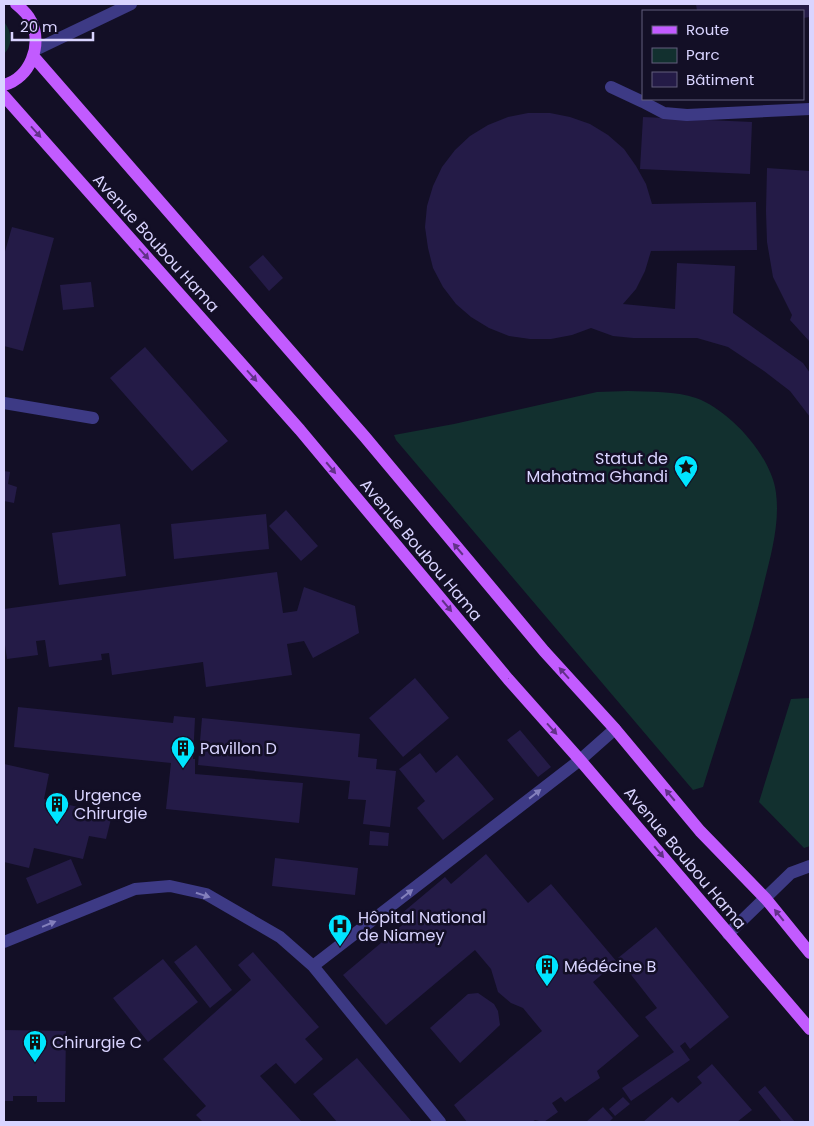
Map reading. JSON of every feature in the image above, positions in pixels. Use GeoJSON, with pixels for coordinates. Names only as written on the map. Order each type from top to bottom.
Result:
{"type":"FeatureCollection","features":[{"type":"Feature","properties":{"kind":"main road"},"geometry":{"type":"LineString","coordinates":[[4,85],[19,77],[28,68],[34,53],[36,36],[32,22],[25,11],[16,4]]}},
{"type":"Feature","properties":{"kind":"main road","name":"Avenue Boubou Hama"},"geometry":{"type":"LineString","coordinates":[[34,53],[365,437],[544,651],[615,729],[700,831],[766,899],[810,953]]}},
{"type":"Feature","properties":{"kind":"main road","name":"Avenue Boubou Hama"},"geometry":{"type":"LineString","coordinates":[[4,96],[300,430],[501,672],[580,760],[810,1028]]}},
{"type":"Feature","properties":{"kind":"street"},"geometry":{"type":"LineString","coordinates":[[34,53],[131,4]]}},
{"type":"Feature","properties":{"kind":"street"},"geometry":{"type":"LineString","coordinates":[[612,87],[664,113],[687,115],[810,109]]}},
{"type":"Feature","properties":{"kind":"street"},"geometry":{"type":"LineString","coordinates":[[4,403],[94,418]]}},
{"type":"Feature","properties":{"kind":"street"},"geometry":{"type":"LineString","coordinates":[[313,966],[580,760],[615,729]]}},
{"type":"Feature","properties":{"kind":"street"},"geometry":{"type":"LineString","coordinates":[[728,934],[792,873],[810,866]]}},
{"type":"Feature","properties":{"kind":"street"},"geometry":{"type":"LineString","coordinates":[[4,942],[136,889],[170,886],[206,894],[280,937],[313,966],[440,1122]]}},
{"type":"Feature","properties":{"kind":"green space"},"geometry":{"type":"Polygon","coordinates":[[[4,22],[9,30],[10,42],[4,54],[4,22]]]}},
{"type":"Feature","properties":{"kind":"green space"},"geometry":{"type":"Polygon","coordinates":[[[628,391],[680,394],[709,404],[735,424],[758,450],[773,479],[776,493],[777,516],[774,539],[758,609],[703,787],[693,790],[396,440],[394,435],[454,424],[597,392],[628,391]]]}},
{"type":"Feature","properties":{"kind":"green space"},"geometry":{"type":"Polygon","coordinates":[[[810,698],[810,846],[804,848],[759,802],[791,699],[810,698]]]}},
{"type":"Feature","properties":{"kind":"building"},"geometry":{"type":"Polygon","coordinates":[[[696,4],[810,4],[810,17],[804,18],[804,10],[697,10],[696,4]]]}},
{"type":"Feature","properties":{"kind":"building"},"geometry":{"type":"Polygon","coordinates":[[[528,113],[550,113],[570,117],[590,124],[608,135],[624,149],[636,166],[646,184],[652,204],[756,202],[757,250],[651,251],[645,271],[636,289],[623,304],[675,309],[677,263],[735,266],[733,313],[803,363],[810,373],[810,417],[790,391],[728,347],[697,338],[633,338],[613,336],[591,328],[572,335],[551,339],[509,336],[489,328],[471,317],[456,304],[443,287],[433,268],[428,248],[425,227],[427,206],[433,186],[442,167],[455,150],[470,136],[488,125],[508,117],[528,113]]]}},
{"type":"Feature","properties":{"kind":"building"},"geometry":{"type":"Polygon","coordinates":[[[643,117],[752,122],[750,174],[640,169],[643,117]]]}},
{"type":"Feature","properties":{"kind":"building"},"geometry":{"type":"Polygon","coordinates":[[[767,168],[810,171],[810,342],[790,320],[792,315],[773,277],[767,242],[767,168]]]}},
{"type":"Feature","properties":{"kind":"building"},"geometry":{"type":"Polygon","coordinates":[[[12,227],[54,238],[23,351],[4,346],[4,255],[12,227]]]}},
{"type":"Feature","properties":{"kind":"building"},"geometry":{"type":"Polygon","coordinates":[[[263,255],[283,278],[269,291],[249,267],[263,255]]]}},
{"type":"Feature","properties":{"kind":"building"},"geometry":{"type":"Polygon","coordinates":[[[91,282],[94,307],[63,310],[60,285],[91,282]]]}},
{"type":"Feature","properties":{"kind":"building"},"geometry":{"type":"Polygon","coordinates":[[[145,347],[228,441],[192,471],[110,378],[145,347]]]}},
{"type":"Feature","properties":{"kind":"building"},"geometry":{"type":"Polygon","coordinates":[[[4,471],[10,472],[8,484],[17,487],[14,503],[4,501],[4,471]]]}},
{"type":"Feature","properties":{"kind":"building"},"geometry":{"type":"Polygon","coordinates":[[[286,510],[318,546],[301,561],[269,526],[286,510]]]}},
{"type":"Feature","properties":{"kind":"building"},"geometry":{"type":"Polygon","coordinates":[[[266,514],[269,549],[174,559],[171,524],[266,514]]]}},
{"type":"Feature","properties":{"kind":"building"},"geometry":{"type":"Polygon","coordinates":[[[120,524],[126,576],[59,585],[52,533],[120,524]]]}},
{"type":"Feature","properties":{"kind":"building"},"geometry":{"type":"Polygon","coordinates":[[[277,572],[283,613],[297,611],[304,587],[355,606],[359,633],[313,658],[304,641],[287,644],[292,675],[206,687],[203,662],[112,675],[109,653],[101,654],[102,660],[49,667],[45,640],[36,641],[38,655],[7,659],[4,638],[4,609],[277,572]]]}},
{"type":"Feature","properties":{"kind":"building"},"geometry":{"type":"Polygon","coordinates":[[[415,678],[449,718],[403,757],[369,718],[415,678]]]}},
{"type":"Feature","properties":{"kind":"building","name":"Pavillon D"},"geometry":{"type":"Polygon","coordinates":[[[18,707],[173,723],[174,716],[195,718],[193,759],[195,759],[195,774],[303,783],[299,823],[166,809],[171,763],[14,747],[18,707]]]}},
{"type":"Feature","properties":{"kind":"building","name":"Pavillon D"},"geometry":{"type":"Polygon","coordinates":[[[202,718],[360,734],[358,757],[377,759],[376,769],[396,771],[390,827],[363,824],[366,800],[348,799],[350,781],[198,765],[202,718]]]}},
{"type":"Feature","properties":{"kind":"building"},"geometry":{"type":"Polygon","coordinates":[[[520,730],[551,767],[538,777],[507,740],[520,730]]]}},
{"type":"Feature","properties":{"kind":"building"},"geometry":{"type":"Polygon","coordinates":[[[420,753],[436,773],[457,755],[494,799],[443,840],[417,808],[425,801],[399,769],[420,753]]]}},
{"type":"Feature","properties":{"kind":"building","name":"Urgence Chirurgie"},"geometry":{"type":"Polygon","coordinates":[[[4,764],[49,774],[44,799],[112,815],[106,839],[89,836],[83,859],[34,848],[29,868],[4,862],[4,764]]]}},
{"type":"Feature","properties":{"kind":"building"},"geometry":{"type":"Polygon","coordinates":[[[370,831],[389,833],[388,846],[369,845],[370,831]]]}},
{"type":"Feature","properties":{"kind":"building","name":"Médécine B"},"geometry":{"type":"Polygon","coordinates":[[[486,854],[528,903],[551,884],[617,962],[593,982],[639,1036],[597,1071],[600,1078],[565,1102],[561,1097],[552,1103],[558,1112],[544,1122],[535,1120],[532,1122],[467,1122],[454,1105],[542,1031],[523,1008],[511,1003],[498,992],[491,969],[475,950],[386,1025],[343,975],[407,921],[401,914],[445,877],[451,884],[486,854]]]}},
{"type":"Feature","properties":{"kind":"building"},"geometry":{"type":"Polygon","coordinates":[[[275,858],[358,868],[355,895],[272,886],[275,858]]]}},
{"type":"Feature","properties":{"kind":"building"},"geometry":{"type":"Polygon","coordinates":[[[71,859],[82,885],[37,904],[26,878],[71,859]]]}},
{"type":"Feature","properties":{"kind":"building"},"geometry":{"type":"Polygon","coordinates":[[[656,927],[729,1017],[690,1049],[685,1042],[680,1046],[690,1060],[631,1101],[622,1088],[674,1052],[645,1017],[657,1008],[618,958],[656,927]]]}},
{"type":"Feature","properties":{"kind":"building"},"geometry":{"type":"Polygon","coordinates":[[[196,945],[232,990],[210,1008],[174,962],[196,945]]]}},
{"type":"Feature","properties":{"kind":"building"},"geometry":{"type":"Polygon","coordinates":[[[253,952],[319,1027],[305,1039],[323,1059],[295,1084],[276,1063],[260,1076],[302,1122],[203,1122],[196,1115],[206,1106],[163,1059],[251,980],[238,965],[253,952]]]}},
{"type":"Feature","properties":{"kind":"building"},"geometry":{"type":"Polygon","coordinates":[[[163,959],[198,1002],[148,1042],[113,998],[163,959]]]}},
{"type":"Feature","properties":{"kind":"building"},"geometry":{"type":"Polygon","coordinates":[[[478,993],[494,1004],[498,1011],[500,1025],[460,1063],[430,1028],[468,994],[478,993]]]}},
{"type":"Feature","properties":{"kind":"building","name":"Chirurgie C"},"geometry":{"type":"Polygon","coordinates":[[[4,1030],[66,1031],[65,1102],[37,1102],[37,1096],[13,1096],[13,1101],[4,1101],[4,1030]]]}},
{"type":"Feature","properties":{"kind":"building"},"geometry":{"type":"Polygon","coordinates":[[[357,1058],[412,1122],[337,1122],[313,1094],[357,1058]]]}},
{"type":"Feature","properties":{"kind":"building"},"geometry":{"type":"Polygon","coordinates":[[[712,1064],[752,1110],[737,1122],[643,1122],[672,1097],[678,1103],[702,1083],[697,1077],[712,1064]]]}},
{"type":"Feature","properties":{"kind":"building"},"geometry":{"type":"Polygon","coordinates":[[[765,1086],[795,1122],[782,1122],[758,1092],[765,1086]]]}},
{"type":"Feature","properties":{"kind":"building"},"geometry":{"type":"Polygon","coordinates":[[[623,1097],[630,1104],[615,1116],[609,1109],[623,1097]]]}},
{"type":"Feature","properties":{"kind":"building"},"geometry":{"type":"Polygon","coordinates":[[[603,1107],[613,1118],[609,1122],[586,1122],[603,1107]]]}},
{"type":"Feature","properties":{"kind":"place","name":"Statut de Mahatma Ghandi"},"geometry":{"type":"Point","coordinates":[686,488]}},
{"type":"Feature","properties":{"kind":"place","name":"Pavillon D"},"geometry":{"type":"Point","coordinates":[183,769]}},
{"type":"Feature","properties":{"kind":"place","name":"Urgence Chirurgie"},"geometry":{"type":"Point","coordinates":[57,825]}},
{"type":"Feature","properties":{"kind":"place","name":"Hôpital National de Niamey"},"geometry":{"type":"Point","coordinates":[340,947]}},
{"type":"Feature","properties":{"kind":"place","name":"Médécine B"},"geometry":{"type":"Point","coordinates":[547,987]}},
{"type":"Feature","properties":{"kind":"place","name":"Chirurgie C"},"geometry":{"type":"Point","coordinates":[35,1063]}}]}
